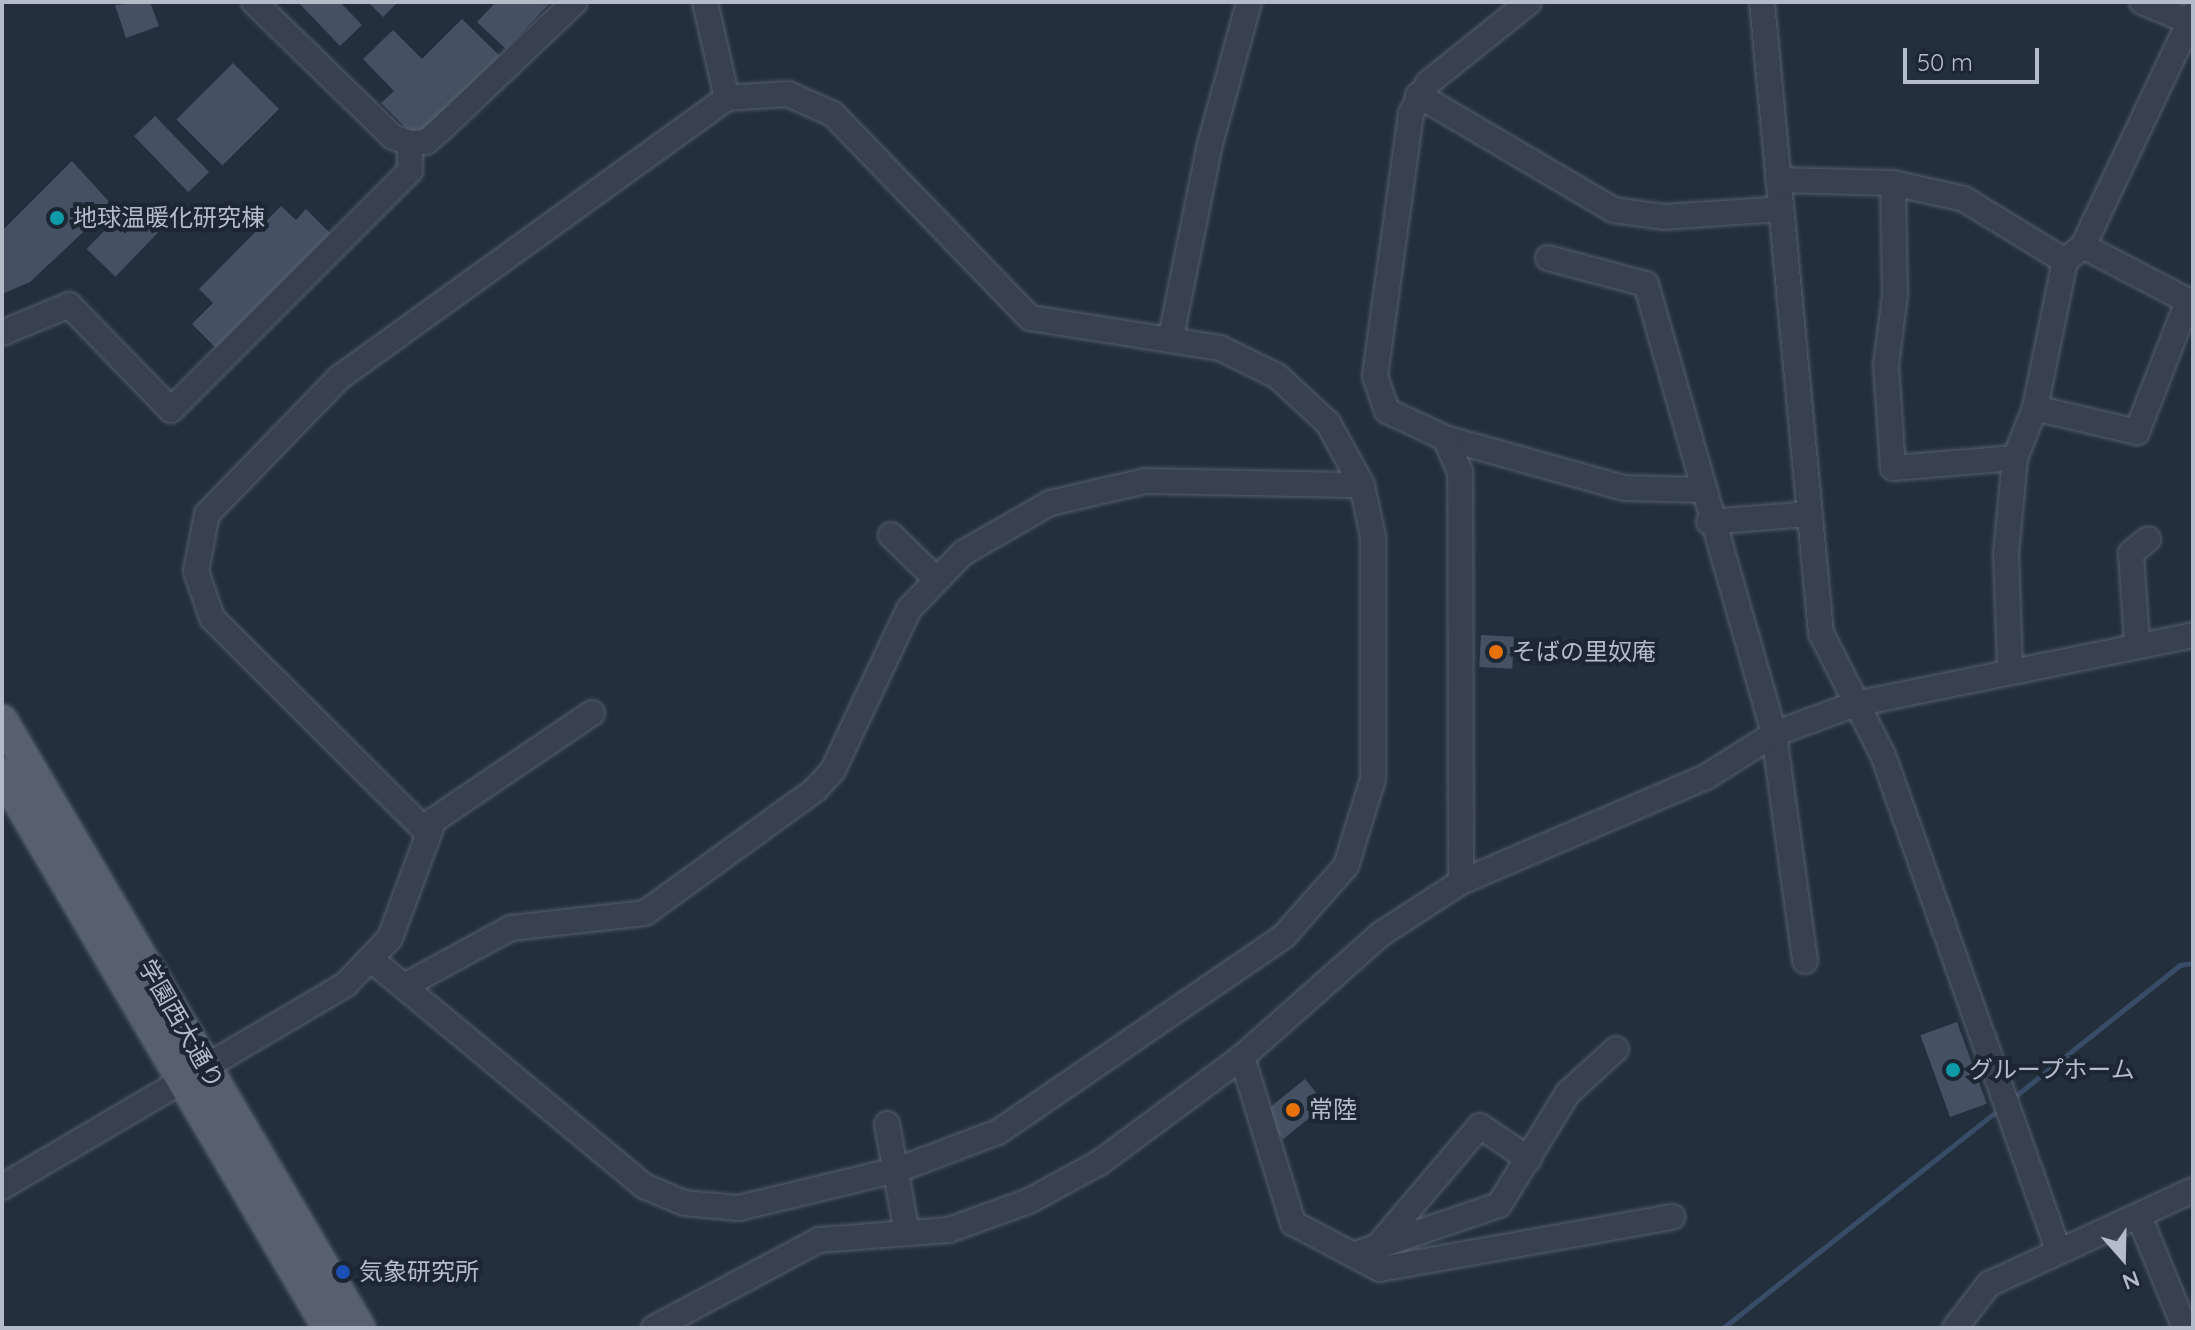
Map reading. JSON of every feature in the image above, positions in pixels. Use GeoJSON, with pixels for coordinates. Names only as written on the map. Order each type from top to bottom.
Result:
{"type":"FeatureCollection","features":[{"type":"Feature","properties":{"kind":"main road","name":"学園西大通り"},"geometry":{"type":"LineString","coordinates":[[2,720],[194,1071],[328,1328]]}},
{"type":"Feature","properties":{"kind":"main road","name":"学園西大通り"},"geometry":{"type":"LineString","coordinates":[[2,774],[360,1328]]}},
{"type":"Feature","properties":{"kind":"street"},"geometry":{"type":"LineString","coordinates":[[254,2],[393,137],[410,143],[434,135],[575,2]]}},
{"type":"Feature","properties":{"kind":"street"},"geometry":{"type":"LineString","coordinates":[[705,2],[727,98]]}},
{"type":"Feature","properties":{"kind":"street"},"geometry":{"type":"LineString","coordinates":[[1171,337],[1249,2]]}},
{"type":"Feature","properties":{"kind":"street"},"geometry":{"type":"LineString","coordinates":[[1529,2],[1418,95],[1375,376],[1387,411],[1445,438],[1624,488],[1702,490]]}},
{"type":"Feature","properties":{"kind":"street"},"geometry":{"type":"LineString","coordinates":[[1762,2],[1821,633],[1883,755],[2057,1247]]}},
{"type":"Feature","properties":{"kind":"street"},"geometry":{"type":"LineString","coordinates":[[2010,667],[2006,554],[2015,458],[2035,408],[2074,253],[2192,19],[2142,2]]}},
{"type":"Feature","properties":{"kind":"street"},"geometry":{"type":"LineString","coordinates":[[373,961],[644,1186],[684,1203],[739,1208],[900,1169],[998,1132],[1051,1102],[1284,936],[1340,876],[1364,823],[1373,779],[1373,537],[1362,485],[1328,423],[1303,396],[1248,360],[1171,337],[1030,318],[833,114],[788,94],[727,98],[339,378],[207,514],[196,571],[212,618],[427,832]]}},
{"type":"Feature","properties":{"kind":"street"},"geometry":{"type":"LineString","coordinates":[[1418,95],[1613,210],[1664,217],[1780,209]]}},
{"type":"Feature","properties":{"kind":"street"},"geometry":{"type":"LineString","coordinates":[[2,333],[69,305],[171,410],[410,171],[410,143]]}},
{"type":"Feature","properties":{"kind":"street"},"geometry":{"type":"LineString","coordinates":[[1778,180],[1893,183],[1964,199],[2074,253],[2188,301],[2137,432],[2035,408]]}},
{"type":"Feature","properties":{"kind":"street"},"geometry":{"type":"LineString","coordinates":[[1893,183],[1895,295],[1886,365],[1893,468],[2015,458]]}},
{"type":"Feature","properties":{"kind":"street"},"geometry":{"type":"LineString","coordinates":[[1548,258],[1646,284],[1709,522],[1774,734],[1805,961]]}},
{"type":"Feature","properties":{"kind":"street"},"geometry":{"type":"LineString","coordinates":[[1445,438],[1460,472],[1461,882]]}},
{"type":"Feature","properties":{"kind":"street"},"geometry":{"type":"LineString","coordinates":[[404,986],[511,928],[645,913],[815,790],[833,770],[892,634],[935,578],[991,535],[1098,487],[1145,481],[1362,485]]}},
{"type":"Feature","properties":{"kind":"street"},"geometry":{"type":"LineString","coordinates":[[1709,522],[1808,514]]}},
{"type":"Feature","properties":{"kind":"street"},"geometry":{"type":"LineString","coordinates":[[891,535],[935,578]]}},
{"type":"Feature","properties":{"kind":"street"},"geometry":{"type":"LineString","coordinates":[[2137,642],[2131,553],[2148,539]]}},
{"type":"Feature","properties":{"kind":"street"},"geometry":{"type":"LineString","coordinates":[[654,1328],[819,1240],[949,1230],[1029,1201],[1099,1163],[1242,1057],[1381,934],[1461,882],[1706,777],[1774,734],[1855,704],[2010,667],[2137,642],[2193,635]]}},
{"type":"Feature","properties":{"kind":"street"},"geometry":{"type":"LineString","coordinates":[[2,1187],[373,961],[390,938],[427,832],[478,787],[592,713]]}},
{"type":"Feature","properties":{"kind":"street"},"geometry":{"type":"LineString","coordinates":[[1358,1253],[1382,1241],[1478,1217],[1499,1205],[1568,1093],[1616,1049]]}},
{"type":"Feature","properties":{"kind":"street"},"geometry":{"type":"LineString","coordinates":[[1242,1057],[1293,1223],[1358,1253],[1380,1269],[1397,1269],[1672,1217]]}},
{"type":"Feature","properties":{"kind":"street"},"geometry":{"type":"LineString","coordinates":[[887,1124],[900,1169],[907,1233]]}},
{"type":"Feature","properties":{"kind":"street"},"geometry":{"type":"LineString","coordinates":[[1382,1241],[1480,1126],[1529,1159]]}},
{"type":"Feature","properties":{"kind":"street"},"geometry":{"type":"LineString","coordinates":[[1955,1328],[1989,1284],[2057,1247],[2139,1216],[2193,1190]]}},
{"type":"Feature","properties":{"kind":"street"},"geometry":{"type":"LineString","coordinates":[[2139,1216],[2185,1328]]}},
{"type":"Feature","properties":{"kind":"building"},"geometry":{"type":"Polygon","coordinates":[[[150,2],[159,26],[126,38],[115,5],[150,2]]]}},
{"type":"Feature","properties":{"kind":"building"},"geometry":{"type":"Polygon","coordinates":[[[298,2],[340,2],[362,25],[340,46],[298,2]]]}},
{"type":"Feature","properties":{"kind":"building"},"geometry":{"type":"Polygon","coordinates":[[[368,2],[398,2],[383,17],[368,2]]]}},
{"type":"Feature","properties":{"kind":"building"},"geometry":{"type":"Polygon","coordinates":[[[496,2],[551,2],[506,49],[477,22],[496,2]]]}},
{"type":"Feature","properties":{"kind":"building"},"geometry":{"type":"Polygon","coordinates":[[[462,19],[500,56],[417,139],[381,103],[394,91],[363,59],[393,30],[422,59],[462,19]]]}},
{"type":"Feature","properties":{"kind":"building"},"geometry":{"type":"Polygon","coordinates":[[[233,63],[279,109],[222,166],[176,120],[233,63]]]}},
{"type":"Feature","properties":{"kind":"building"},"geometry":{"type":"Polygon","coordinates":[[[155,116],[209,172],[188,192],[134,136],[155,116]]]}},
{"type":"Feature","properties":{"kind":"building","name":"地球温暖化研究棟"},"geometry":{"type":"Polygon","coordinates":[[[72,161],[112,205],[30,282],[2,294],[2,231],[72,161]]]}},
{"type":"Feature","properties":{"kind":"building"},"geometry":{"type":"Polygon","coordinates":[[[129,205],[158,233],[115,277],[87,249],[129,205]]]}},
{"type":"Feature","properties":{"kind":"building"},"geometry":{"type":"Polygon","coordinates":[[[281,206],[296,220],[306,209],[332,235],[219,351],[192,324],[213,303],[199,289],[281,206]]]}},
{"type":"Feature","properties":{"kind":"building","name":"そばの里奴庵"},"geometry":{"type":"Polygon","coordinates":[[[1481,635],[1514,637],[1512,669],[1479,667],[1481,635]]]}},
{"type":"Feature","properties":{"kind":"building","name":"グループホーム"},"geometry":{"type":"Polygon","coordinates":[[[1957,1022],[1987,1104],[1950,1117],[1920,1035],[1957,1022]]]}},
{"type":"Feature","properties":{"kind":"building"},"geometry":{"type":"Polygon","coordinates":[[[1305,1079],[1326,1105],[1283,1139],[1262,1114],[1305,1079]]]}},
{"type":"Feature","properties":{"kind":"waterway"},"geometry":{"type":"LineString","coordinates":[[2014,1097],[2180,965],[2193,963]]}},
{"type":"Feature","properties":{"kind":"waterway"},"geometry":{"type":"LineString","coordinates":[[1723,1328],[1997,1111]]}},
{"type":"Feature","properties":{"kind":"place","name":"地球温暖化研究棟"},"geometry":{"type":"Point","coordinates":[57,218]}},
{"type":"Feature","properties":{"kind":"place","name":"そばの里奴庵"},"geometry":{"type":"Point","coordinates":[1496,652]}},
{"type":"Feature","properties":{"kind":"place","name":"グループホーム"},"geometry":{"type":"Point","coordinates":[1953,1070]}},
{"type":"Feature","properties":{"kind":"place","name":"常陸"},"geometry":{"type":"Point","coordinates":[1293,1110]}},
{"type":"Feature","properties":{"kind":"place","name":"気象研究所"},"geometry":{"type":"Point","coordinates":[343,1272]}}]}
